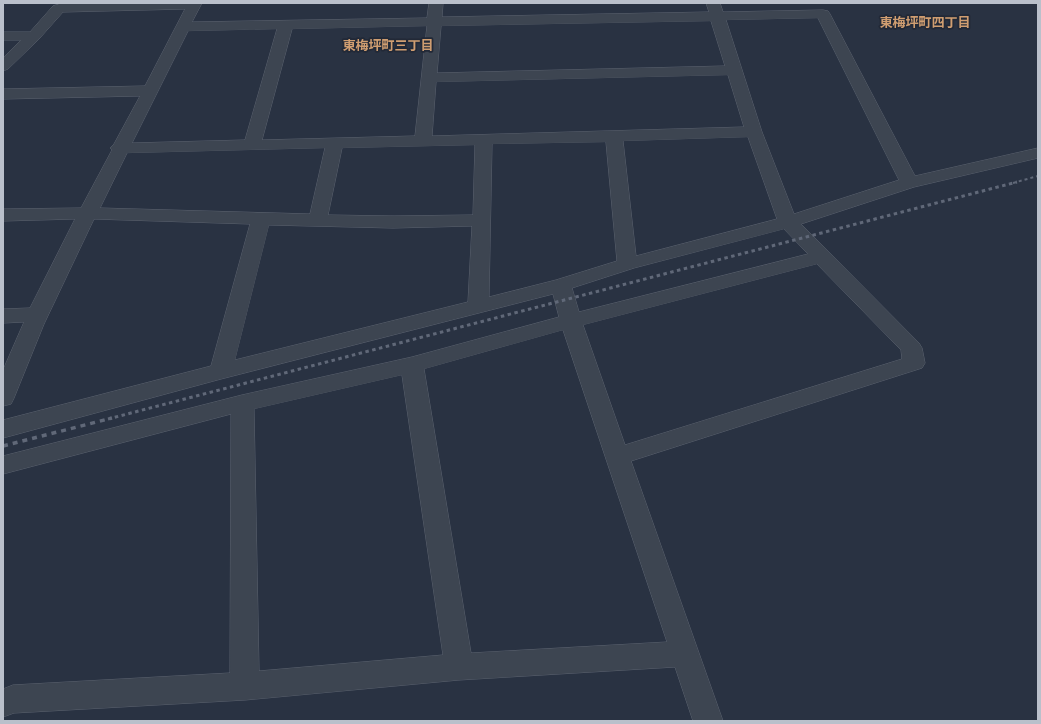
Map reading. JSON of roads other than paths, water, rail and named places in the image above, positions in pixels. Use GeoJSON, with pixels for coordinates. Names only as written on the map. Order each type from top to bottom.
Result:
{"type":"FeatureCollection","features":[{"type":"Feature","properties":{"kind":"street"},"geometry":{"type":"LineString","coordinates":[[423,141],[436,3]]}},
{"type":"Feature","properties":{"kind":"street"},"geometry":{"type":"LineString","coordinates":[[3,66],[34,36],[58,9],[64,7],[195,4],[151,91],[119,148],[89,213],[37,315],[3,398]]}},
{"type":"Feature","properties":{"kind":"street"},"geometry":{"type":"LineString","coordinates":[[618,456],[914,362],[911,348],[788,222],[754,132],[715,9]]}},
{"type":"Feature","properties":{"kind":"street"},"geometry":{"type":"LineString","coordinates":[[183,27],[286,24],[434,23],[715,9],[823,14],[909,183]]}},
{"type":"Feature","properties":{"kind":"street"},"geometry":{"type":"LineString","coordinates":[[252,145],[286,24]]}},
{"type":"Feature","properties":{"kind":"street"},"geometry":{"type":"LineString","coordinates":[[3,36],[34,36]]}},
{"type":"Feature","properties":{"kind":"street"},"geometry":{"type":"LineString","coordinates":[[429,78],[734,70]]}},
{"type":"Feature","properties":{"kind":"street"},"geometry":{"type":"LineString","coordinates":[[3,94],[151,91]]}},
{"type":"Feature","properties":{"kind":"street"},"geometry":{"type":"LineString","coordinates":[[119,148],[614,137],[754,132]]}},
{"type":"Feature","properties":{"kind":"street"},"geometry":{"type":"LineString","coordinates":[[614,137],[627,264]]}},
{"type":"Feature","properties":{"kind":"street"},"geometry":{"type":"LineString","coordinates":[[478,307],[484,140]]}},
{"type":"Feature","properties":{"kind":"street"},"geometry":{"type":"LineString","coordinates":[[318,220],[335,142]]}},
{"type":"Feature","properties":{"kind":"street"},"geometry":{"type":"LineString","coordinates":[[3,429],[221,371],[561,285],[627,264],[788,222],[909,183],[1038,153]]}},
{"type":"Feature","properties":{"kind":"street"},"geometry":{"type":"LineString","coordinates":[[3,215],[89,213],[393,222],[482,220]]}},
{"type":"Feature","properties":{"kind":"street"},"geometry":{"type":"LineString","coordinates":[[221,371],[261,219]]}},
{"type":"Feature","properties":{"kind":"street"},"geometry":{"type":"LineString","coordinates":[[3,465],[242,403],[412,365],[570,321],[821,257]]}},
{"type":"Feature","properties":{"kind":"street"},"geometry":{"type":"LineString","coordinates":[[561,285],[570,321],[618,456],[708,721]]}},
{"type":"Feature","properties":{"kind":"street"},"geometry":{"type":"LineString","coordinates":[[3,316],[37,315]]}},
{"type":"Feature","properties":{"kind":"street"},"geometry":{"type":"LineString","coordinates":[[412,365],[459,667]]}},
{"type":"Feature","properties":{"kind":"street"},"geometry":{"type":"LineString","coordinates":[[242,403],[245,686]]}},
{"type":"Feature","properties":{"kind":"street"},"geometry":{"type":"LineString","coordinates":[[3,703],[13,699],[245,686],[459,667],[684,654]]}},
{"type":"Feature","properties":{"kind":"railway"},"geometry":{"type":"LineString","coordinates":[[1013,183],[1038,176]]}},
{"type":"Feature","properties":{"kind":"railway"},"geometry":{"type":"LineString","coordinates":[[108,419],[1017,182]]}},
{"type":"Feature","properties":{"kind":"railway"},"geometry":{"type":"LineString","coordinates":[[3,446],[112,418]]}},
{"type":"Feature","properties":{"kind":"district","name":"東梅坪町四丁目"},"geometry":{"type":"Point","coordinates":[925,22]}},
{"type":"Feature","properties":{"kind":"district","name":"東梅坪町三丁目"},"geometry":{"type":"Point","coordinates":[388,45]}}]}
